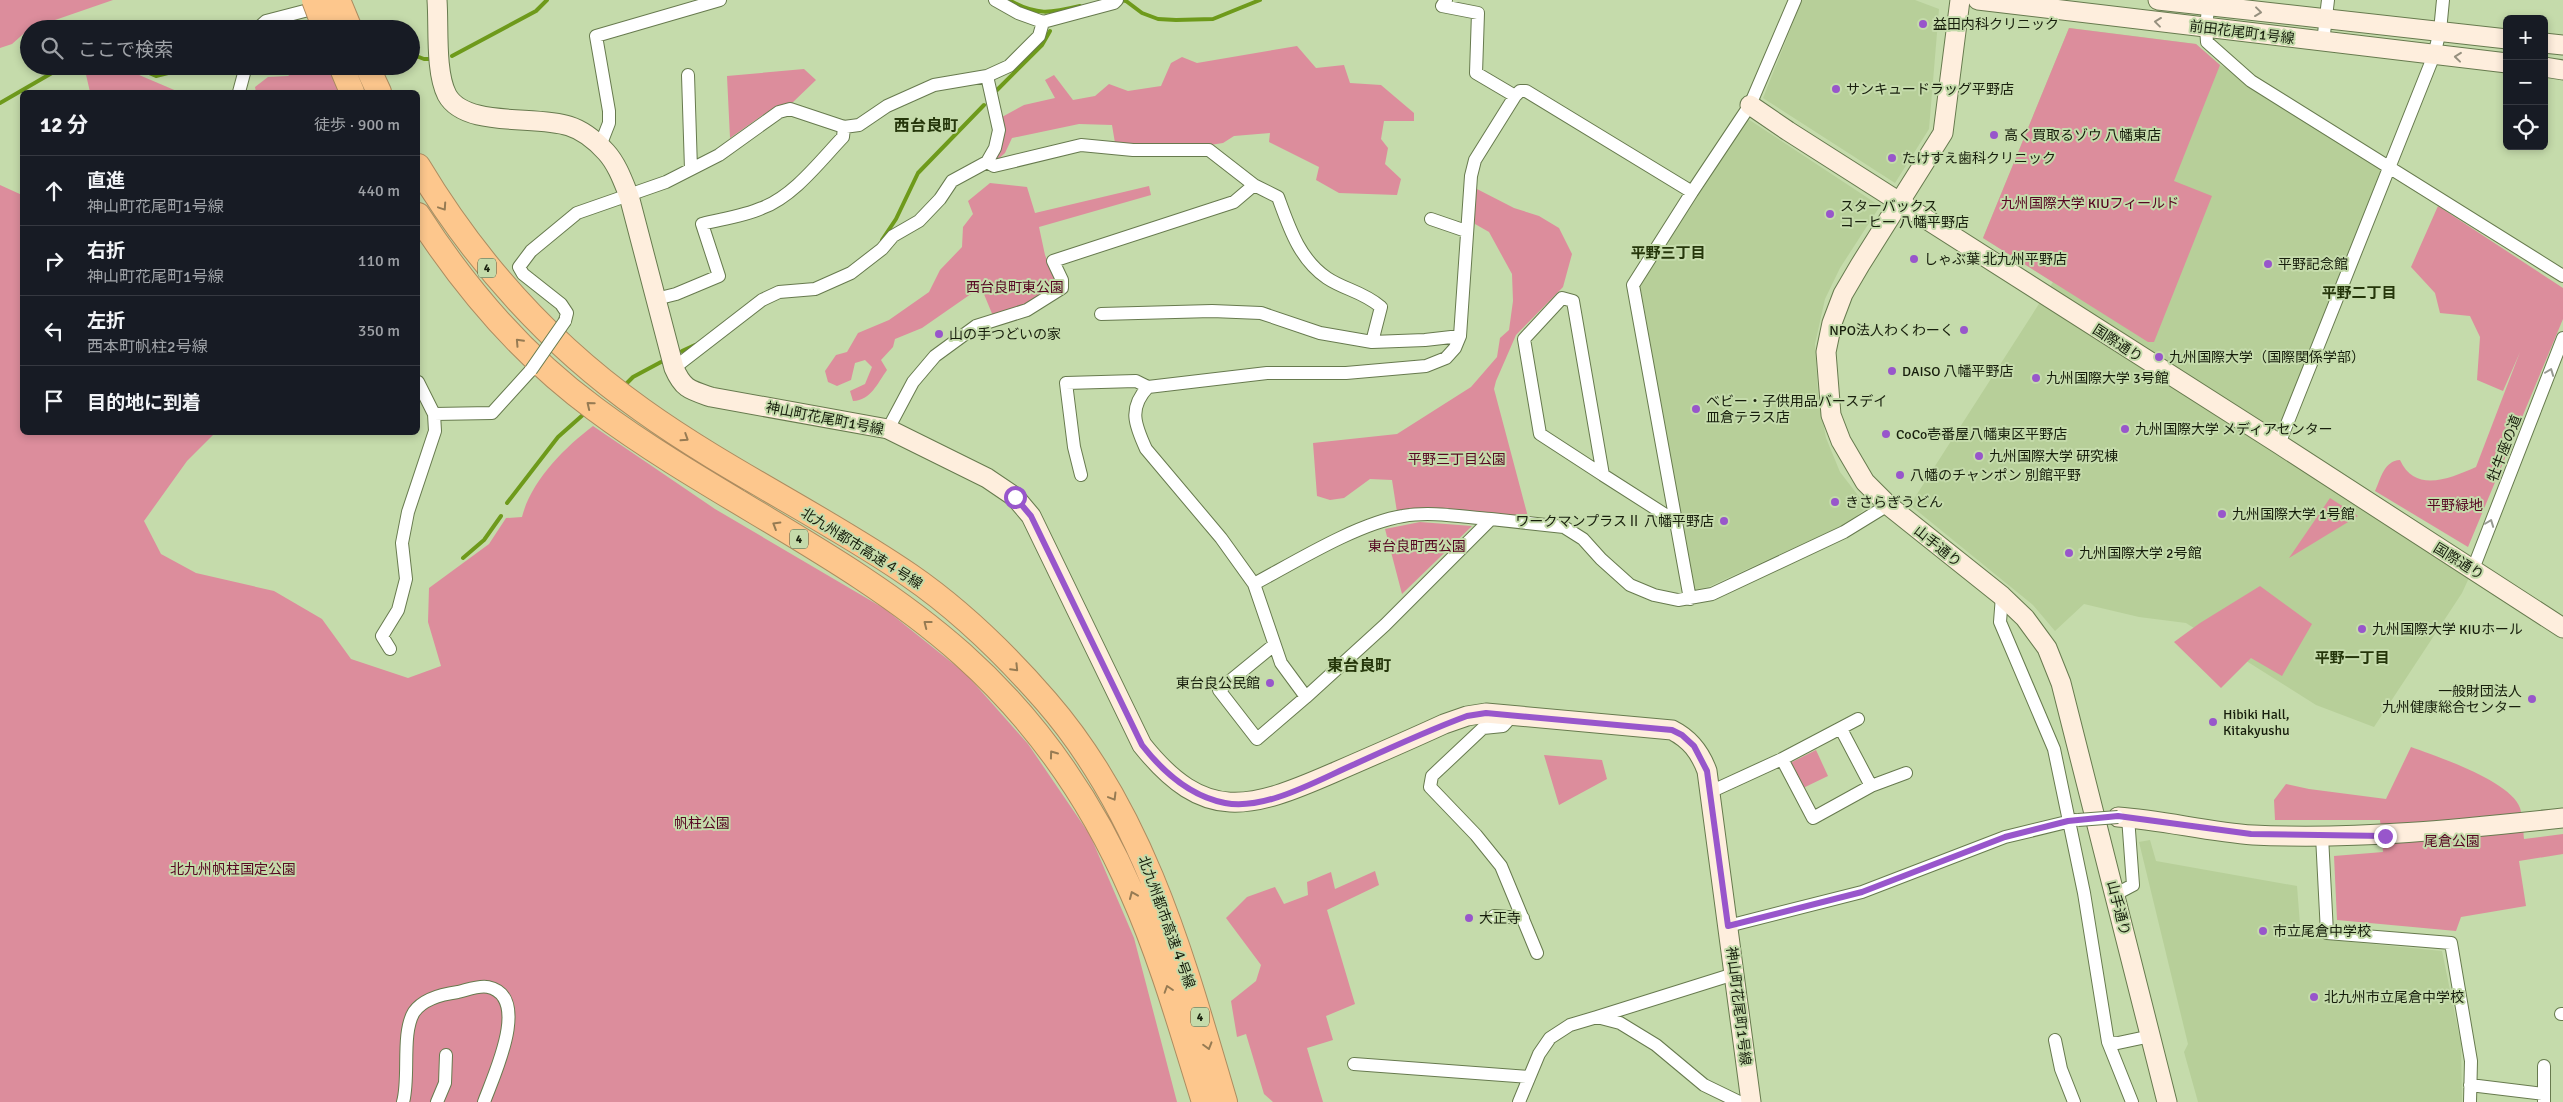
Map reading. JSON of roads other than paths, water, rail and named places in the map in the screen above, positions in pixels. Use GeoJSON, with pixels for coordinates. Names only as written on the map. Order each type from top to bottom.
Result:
{"type":"FeatureCollection","features":[{"type":"Feature","properties":{"kind":"highway"},"geometry":{"type":"LineString","coordinates":[[314,0],[322,20]]}},
{"type":"Feature","properties":{"kind":"highway"},"geometry":{"type":"LineString","coordinates":[[338,0],[346,20]]}},
{"type":"Feature","properties":{"kind":"highway"},"geometry":{"type":"LineString","coordinates":[[345,75],[351,90]]}},
{"type":"Feature","properties":{"kind":"highway"},"geometry":{"type":"LineString","coordinates":[[371,75],[378,90]]}},
{"type":"Feature","properties":{"kind":"highway","name":"北九州都市高速４号線"},"geometry":{"type":"LineString","coordinates":[[420,169],[459,231],[484,265],[542,327],[573,356],[644,412],[735,470],[911,576],[981,634],[1047,702],[1098,772],[1139,846],[1174,933],[1225,1102]]}},
{"type":"Feature","properties":{"kind":"highway","name":"北九州都市高速４号線"},"geometry":{"type":"LineString","coordinates":[[420,218],[466,283],[526,349],[591,407],[679,467],[855,573],[898,602],[964,656],[1026,721],[1074,784],[1116,858],[1151,940],[1204,1102]]}},
{"type":"Feature","properties":{"kind":"street"},"geometry":{"type":"LineString","coordinates":[[270,20],[345,0]]}},
{"type":"Feature","properties":{"kind":"street","name":"神山町花尾町1号線"},"geometry":{"type":"LineString","coordinates":[[437,0],[441,77],[447,94],[456,107],[472,115],[551,121],[570,126],[588,136],[600,146],[618,170],[629,196],[674,368],[679,380],[688,390],[711,397],[888,430],[971,470],[1015,497],[1031,516],[1142,745],[1160,768],[1180,784],[1202,795],[1225,803],[1245,804],[1258,802],[1286,794],[1467,716],[1486,713],[1672,730],[1688,741],[1702,759],[1710,792],[1751,1102]]}},
{"type":"Feature","properties":{"kind":"street"},"geometry":{"type":"LineString","coordinates":[[600,146],[609,123],[596,36],[720,0]]}},
{"type":"Feature","properties":{"kind":"street"},"geometry":{"type":"LineString","coordinates":[[995,0],[1043,22],[1116,2]]}},
{"type":"Feature","properties":{"kind":"street"},"geometry":{"type":"LineString","coordinates":[[1446,0],[1442,6],[1478,14],[1476,73],[1515,96]]}},
{"type":"Feature","properties":{"kind":"street"},"geometry":{"type":"LineString","coordinates":[[1690,599],[1633,285],[1750,105],[1795,0]]}},
{"type":"Feature","properties":{"kind":"street","name":"山手通り"},"geometry":{"type":"LineString","coordinates":[[1960,0],[1943,134],[1843,294],[1832,323],[1826,352],[1831,415],[1841,441],[1866,482],[1888,505],[2002,596],[2036,632],[2054,664],[2116,894],[2167,1102]]}},
{"type":"Feature","properties":{"kind":"street","name":"前田花尾町1号線"},"geometry":{"type":"LineString","coordinates":[[1978,0],[2090,7],[2206,28],[2503,63]]}},
{"type":"Feature","properties":{"kind":"street","name":"前田花尾町1号線"},"geometry":{"type":"LineString","coordinates":[[2158,0],[2209,3],[2326,20],[2503,39]]}},
{"type":"Feature","properties":{"kind":"street"},"geometry":{"type":"LineString","coordinates":[[2323,42],[2328,0]]}},
{"type":"Feature","properties":{"kind":"street"},"geometry":{"type":"LineString","coordinates":[[2279,444],[2434,55],[2440,31],[2443,0]]}},
{"type":"Feature","properties":{"kind":"street"},"geometry":{"type":"LineString","coordinates":[[2209,3],[2206,28],[2207,42],[2252,81],[2563,276]]}},
{"type":"Feature","properties":{"kind":"street"},"geometry":{"type":"LineString","coordinates":[[434,414],[492,413],[531,370],[565,321],[567,313],[562,304],[523,274],[519,267],[531,251],[577,213],[666,182],[719,154],[779,112],[790,108],[844,127],[859,125],[887,106],[934,85],[987,76],[1009,66],[1039,36],[1043,22]]}},
{"type":"Feature","properties":{"kind":"street"},"geometry":{"type":"LineString","coordinates":[[2548,43],[2563,45]]}},
{"type":"Feature","properties":{"kind":"street"},"geometry":{"type":"LineString","coordinates":[[2548,68],[2563,70]]}},
{"type":"Feature","properties":{"kind":"street"},"geometry":{"type":"LineString","coordinates":[[240,90],[244,75]]}},
{"type":"Feature","properties":{"kind":"street"},"geometry":{"type":"LineString","coordinates":[[688,75],[691,169]]}},
{"type":"Feature","properties":{"kind":"street"},"geometry":{"type":"LineString","coordinates":[[674,368],[762,300],[779,292],[815,289],[851,273],[882,249],[893,236],[919,221],[940,199],[952,181],[987,162],[994,148],[999,130],[987,76]]}},
{"type":"Feature","properties":{"kind":"street"},"geometry":{"type":"LineString","coordinates":[[1081,475],[1074,447],[1066,383],[1136,381],[1148,387],[1268,373],[1346,373],[1426,366],[1446,358],[1455,348],[1460,336],[1466,231],[1471,176],[1475,160],[1520,91],[1526,90],[1692,192]]}},
{"type":"Feature","properties":{"kind":"street","name":"国際通り"},"geometry":{"type":"LineString","coordinates":[[1750,105],[2563,628]]}},
{"type":"Feature","properties":{"kind":"street"},"geometry":{"type":"LineString","coordinates":[[656,299],[676,294],[719,276],[702,224],[762,209],[777,201],[843,137],[844,127]]}},
{"type":"Feature","properties":{"kind":"street"},"geometry":{"type":"LineString","coordinates":[[987,162],[994,166],[1081,145],[1133,150],[1209,150],[1254,185],[1278,197],[1293,237],[1310,262],[1327,278],[1368,296],[1381,307],[1372,342]]}},
{"type":"Feature","properties":{"kind":"street"},"geometry":{"type":"LineString","coordinates":[[888,430],[913,382],[935,356],[976,326],[1027,310],[1062,288],[1062,280],[1053,261],[1234,202],[1254,185]]}},
{"type":"Feature","properties":{"kind":"street"},"geometry":{"type":"LineString","coordinates":[[1431,218],[1466,231]]}},
{"type":"Feature","properties":{"kind":"street"},"geometry":{"type":"LineString","coordinates":[[1603,474],[1573,301],[1562,298],[1524,339],[1540,434],[1675,521]]}},
{"type":"Feature","properties":{"kind":"street"},"geometry":{"type":"LineString","coordinates":[[1102,314],[1212,311],[1261,313],[1320,333],[1372,342],[1425,340],[1460,336]]}},
{"type":"Feature","properties":{"kind":"street","name":"牡牛座の道"},"geometry":{"type":"LineString","coordinates":[[2472,569],[2563,338]]}},
{"type":"Feature","properties":{"kind":"street"},"geometry":{"type":"LineString","coordinates":[[390,649],[382,636],[398,610],[406,579],[402,543],[408,512],[435,431],[434,414],[420,386]]}},
{"type":"Feature","properties":{"kind":"street"},"geometry":{"type":"LineString","coordinates":[[1148,387],[1138,398],[1135,414],[1138,432],[1146,449],[1221,538],[1254,584],[1281,663],[1306,697]]}},
{"type":"Feature","properties":{"kind":"street"},"geometry":{"type":"LineString","coordinates":[[1254,584],[1369,525],[1404,515],[1438,515],[1564,527],[1583,539],[1601,559],[1630,584],[1654,595],[1678,600],[1690,599],[1712,594],[1844,532],[1888,505]]}},
{"type":"Feature","properties":{"kind":"street"},"geometry":{"type":"LineString","coordinates":[[1274,645],[1219,690],[1257,739],[1385,625],[1491,519]]}},
{"type":"Feature","properties":{"kind":"street"},"geometry":{"type":"LineString","coordinates":[[2002,596],[2000,622],[2054,749],[2073,820],[2108,1042],[2132,1102]]}},
{"type":"Feature","properties":{"kind":"street"},"geometry":{"type":"LineString","coordinates":[[1512,716],[1503,726],[1483,728],[1432,776],[1430,788],[1476,835],[1500,866],[1537,953]]}},
{"type":"Feature","properties":{"kind":"street"},"geometry":{"type":"LineString","coordinates":[[1710,792],[1782,759],[1858,719]]}},
{"type":"Feature","properties":{"kind":"street"},"geometry":{"type":"LineString","coordinates":[[1841,729],[1871,786]]}},
{"type":"Feature","properties":{"kind":"street"},"geometry":{"type":"LineString","coordinates":[[1782,759],[1813,818],[1871,786],[1906,772]]}},
{"type":"Feature","properties":{"kind":"street"},"geometry":{"type":"LineString","coordinates":[[2116,894],[2133,885],[2123,817]]}},
{"type":"Feature","properties":{"kind":"street"},"geometry":{"type":"LineString","coordinates":[[1728,926],[1862,892],[1997,840],[2073,820],[2123,817],[2251,834],[2385,836],[2563,818]]}},
{"type":"Feature","properties":{"kind":"street"},"geometry":{"type":"LineString","coordinates":[[2322,836],[2327,933],[2451,943],[2471,1061],[2470,1102]]}},
{"type":"Feature","properties":{"kind":"street"},"geometry":{"type":"LineString","coordinates":[[1494,916],[1523,918]]}},
{"type":"Feature","properties":{"kind":"street"},"geometry":{"type":"LineString","coordinates":[[1519,1102],[1539,1054],[1550,1038],[1570,1025],[1734,974]]}},
{"type":"Feature","properties":{"kind":"street"},"geometry":{"type":"LineString","coordinates":[[402,1102],[410,1027],[414,1013],[422,1003],[449,993],[485,986],[497,990],[504,996],[508,1014],[507,1038],[484,1102]]}},
{"type":"Feature","properties":{"kind":"street"},"geometry":{"type":"LineString","coordinates":[[1597,1017],[1627,1027],[1656,1044],[1704,1085],[1739,1102]]}},
{"type":"Feature","properties":{"kind":"street"},"geometry":{"type":"LineString","coordinates":[[2108,1042],[2118,1043],[2151,1036]]}},
{"type":"Feature","properties":{"kind":"street"},"geometry":{"type":"LineString","coordinates":[[2055,1040],[2061,1069],[2074,1102]]}},
{"type":"Feature","properties":{"kind":"street"},"geometry":{"type":"LineString","coordinates":[[438,1102],[445,1083],[446,1055]]}},
{"type":"Feature","properties":{"kind":"street"},"geometry":{"type":"LineString","coordinates":[[1354,1064],[1529,1077]]}},
{"type":"Feature","properties":{"kind":"street"},"geometry":{"type":"LineString","coordinates":[[2470,1085],[2544,1098],[2544,1066]]}},
{"type":"Feature","properties":{"kind":"waterway"},"geometry":{"type":"LineString","coordinates":[[452,56],[536,11],[547,0]]}},
{"type":"Feature","properties":{"kind":"waterway"},"geometry":{"type":"LineString","coordinates":[[1009,0],[1027,9],[1044,12],[1080,6]]}},
{"type":"Feature","properties":{"kind":"waterway"},"geometry":{"type":"LineString","coordinates":[[1121,0],[1126,1],[1142,13],[1158,19],[1176,20],[1213,19],[1260,0]]}},
{"type":"Feature","properties":{"kind":"waterway"},"geometry":{"type":"LineString","coordinates":[[997,90],[1042,45],[1050,31]]}},
{"type":"Feature","properties":{"kind":"waterway"},"geometry":{"type":"LineString","coordinates":[[420,57],[429,59]]}},
{"type":"Feature","properties":{"kind":"waterway"},"geometry":{"type":"LineString","coordinates":[[22,90],[48,75]]}},
{"type":"Feature","properties":{"kind":"waterway"},"geometry":{"type":"LineString","coordinates":[[154,75],[160,75]]}},
{"type":"Feature","properties":{"kind":"waterway"},"geometry":{"type":"LineString","coordinates":[[0,103],[20,91]]}},
{"type":"Feature","properties":{"kind":"waterway"},"geometry":{"type":"LineString","coordinates":[[882,240],[896,219],[918,173],[984,105]]}},
{"type":"Feature","properties":{"kind":"waterway"},"geometry":{"type":"LineString","coordinates":[[682,351],[695,345]]}},
{"type":"Feature","properties":{"kind":"waterway"},"geometry":{"type":"LineString","coordinates":[[624,386],[633,377],[661,362]]}},
{"type":"Feature","properties":{"kind":"waterway"},"geometry":{"type":"LineString","coordinates":[[507,503],[558,437],[585,413]]}},
{"type":"Feature","properties":{"kind":"waterway"},"geometry":{"type":"LineString","coordinates":[[463,558],[484,540],[501,516]]}},
{"type":"Feature","properties":{"kind":"place","name":"益田内科クリニック"},"geometry":{"type":"Point","coordinates":[1923,24]}},
{"type":"Feature","properties":{"kind":"place","name":"サンキュードラッグ平野店"},"geometry":{"type":"Point","coordinates":[1836,89]}},
{"type":"Feature","properties":{"kind":"place","name":"高く買取るゾウ 八幡東店"},"geometry":{"type":"Point","coordinates":[1994,135]}},
{"type":"Feature","properties":{"kind":"place","name":"たけすえ歯科クリニック"},"geometry":{"type":"Point","coordinates":[1892,158]}},
{"type":"Feature","properties":{"kind":"place","name":"スターバックス コーヒー 八幡平野店"},"geometry":{"type":"Point","coordinates":[1830,214]}},
{"type":"Feature","properties":{"kind":"place","name":"しゃぶ葉 北九州平野店"},"geometry":{"type":"Point","coordinates":[1914,259]}},
{"type":"Feature","properties":{"kind":"place","name":"平野記念館"},"geometry":{"type":"Point","coordinates":[2268,264]}},
{"type":"Feature","properties":{"kind":"place","name":"NPO法人わくわーく"},"geometry":{"type":"Point","coordinates":[1964,330]}},
{"type":"Feature","properties":{"kind":"place","name":"山の手つどいの家"},"geometry":{"type":"Point","coordinates":[939,334]}},
{"type":"Feature","properties":{"kind":"place","name":"九州国際大学（国際関係学部）"},"geometry":{"type":"Point","coordinates":[2159,357]}},
{"type":"Feature","properties":{"kind":"place","name":"DAISO 八幡平野店"},"geometry":{"type":"Point","coordinates":[1892,371]}},
{"type":"Feature","properties":{"kind":"place","name":"九州国際大学 3号館"},"geometry":{"type":"Point","coordinates":[2036,378]}},
{"type":"Feature","properties":{"kind":"place","name":"ベビー・子供用品バースデイ 皿倉テラス店"},"geometry":{"type":"Point","coordinates":[1696,409]}},
{"type":"Feature","properties":{"kind":"place","name":"九州国際大学 メディアセンター"},"geometry":{"type":"Point","coordinates":[2125,429]}},
{"type":"Feature","properties":{"kind":"place","name":"CoCo壱番屋八幡東区平野店"},"geometry":{"type":"Point","coordinates":[1886,434]}},
{"type":"Feature","properties":{"kind":"place","name":"九州国際大学 研究棟"},"geometry":{"type":"Point","coordinates":[1979,456]}},
{"type":"Feature","properties":{"kind":"place","name":"八幡のチャンポン 別館平野"},"geometry":{"type":"Point","coordinates":[1900,475]}},
{"type":"Feature","properties":{"kind":"place","name":"きさらぎうどん"},"geometry":{"type":"Point","coordinates":[1835,502]}},
{"type":"Feature","properties":{"kind":"place","name":"九州国際大学 1号館"},"geometry":{"type":"Point","coordinates":[2222,514]}},
{"type":"Feature","properties":{"kind":"place","name":"ワークマンプラスⅡ 八幡平野店"},"geometry":{"type":"Point","coordinates":[1724,521]}},
{"type":"Feature","properties":{"kind":"place","name":"九州国際大学 2号館"},"geometry":{"type":"Point","coordinates":[2069,553]}},
{"type":"Feature","properties":{"kind":"place","name":"九州国際大学 KIUホール"},"geometry":{"type":"Point","coordinates":[2362,629]}},
{"type":"Feature","properties":{"kind":"place","name":"東台良公民館"},"geometry":{"type":"Point","coordinates":[1270,683]}},
{"type":"Feature","properties":{"kind":"place","name":"一般財団法人 九州健康総合センター"},"geometry":{"type":"Point","coordinates":[2532,699]}},
{"type":"Feature","properties":{"kind":"place","name":"Hibiki Hall, Kitakyushu"},"geometry":{"type":"Point","coordinates":[2213,722]}},
{"type":"Feature","properties":{"kind":"place","name":"大正寺"},"geometry":{"type":"Point","coordinates":[1469,918]}},
{"type":"Feature","properties":{"kind":"place","name":"市立尾倉中学校"},"geometry":{"type":"Point","coordinates":[2263,931]}},
{"type":"Feature","properties":{"kind":"place","name":"北九州市立尾倉中学校"},"geometry":{"type":"Point","coordinates":[2314,997]}},
{"type":"Feature","properties":{"kind":"district","name":"西台良町"},"geometry":{"type":"Point","coordinates":[926,125]}},
{"type":"Feature","properties":{"kind":"district","name":"平野三丁目"},"geometry":{"type":"Point","coordinates":[1668,253]}},
{"type":"Feature","properties":{"kind":"district","name":"平野二丁目"},"geometry":{"type":"Point","coordinates":[2359,293]}},
{"type":"Feature","properties":{"kind":"district","name":"平野一丁目"},"geometry":{"type":"Point","coordinates":[2352,658]}},
{"type":"Feature","properties":{"kind":"district","name":"東台良町"},"geometry":{"type":"Point","coordinates":[1359,665]}},
{"type":"Feature","properties":{"kind":"park label","name":"九州国際大学 KIUフィールド"},"geometry":{"type":"Point","coordinates":[2090,203]}},
{"type":"Feature","properties":{"kind":"park label","name":"西台良町東公園"},"geometry":{"type":"Point","coordinates":[1015,287]}},
{"type":"Feature","properties":{"kind":"park label","name":"平野三丁目公園"},"geometry":{"type":"Point","coordinates":[1457,459]}},
{"type":"Feature","properties":{"kind":"park label","name":"平野緑地"},"geometry":{"type":"Point","coordinates":[2455,505]}},
{"type":"Feature","properties":{"kind":"park label","name":"東台良町西公園"},"geometry":{"type":"Point","coordinates":[1417,546]}},
{"type":"Feature","properties":{"kind":"park label","name":"帆柱公園"},"geometry":{"type":"Point","coordinates":[702,823]}},
{"type":"Feature","properties":{"kind":"park label","name":"尾倉公園"},"geometry":{"type":"Point","coordinates":[2452,841]}},
{"type":"Feature","properties":{"kind":"park label","name":"北九州帆柱国定公園"},"geometry":{"type":"Point","coordinates":[233,869]}}]}
